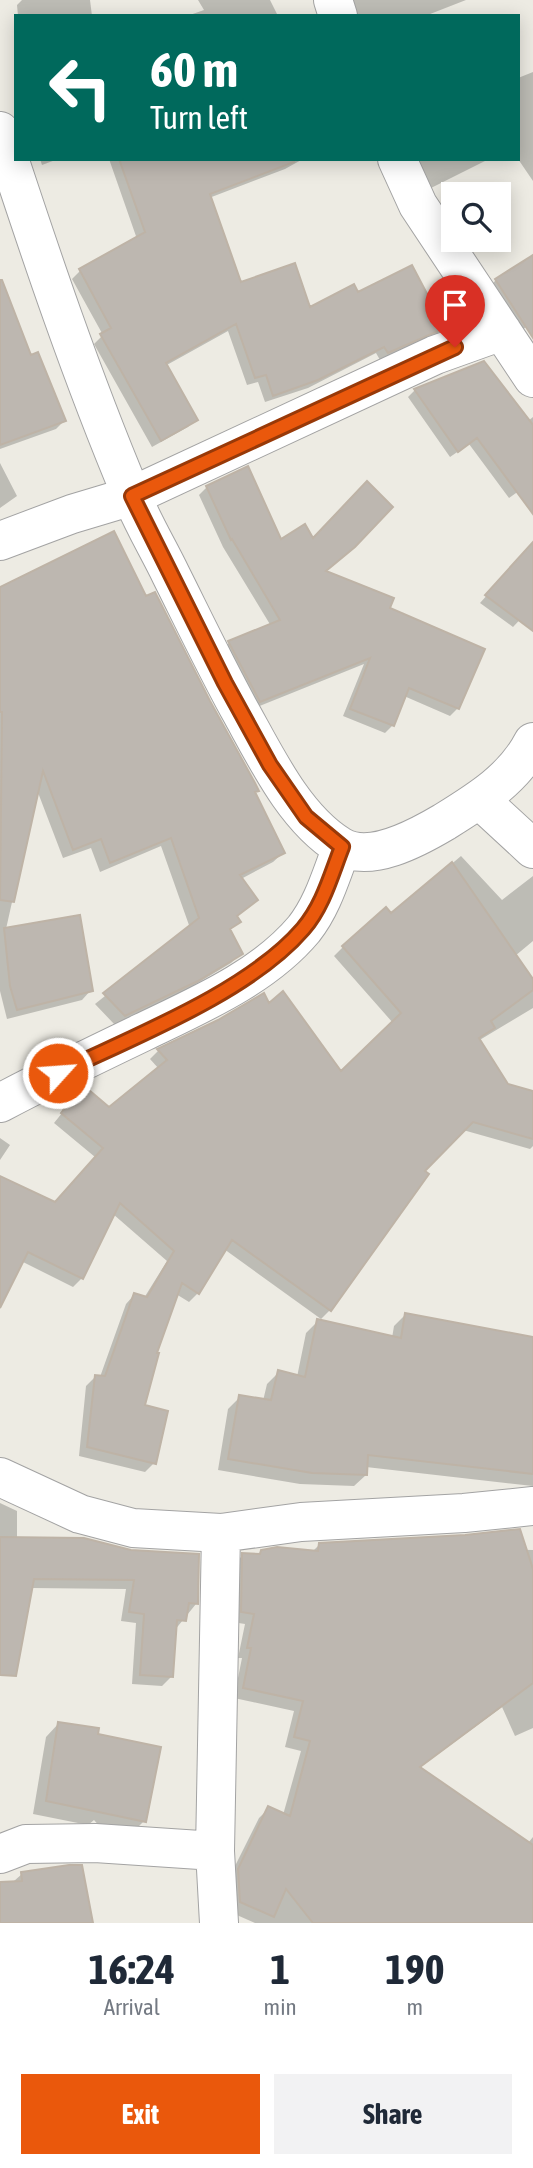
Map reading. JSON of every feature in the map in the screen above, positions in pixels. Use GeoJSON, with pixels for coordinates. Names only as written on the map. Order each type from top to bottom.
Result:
{"type":"FeatureCollection","features":[{"type":"Feature","properties":{"kind":"street"},"geometry":{"type":"LineString","coordinates":[[0,131],[54,293],[132,496],[225,683],[270,765],[306,817],[342,847],[370,853],[407,841],[480,800],[500,784],[533,743]]}},
{"type":"Feature","properties":{"kind":"street"},"geometry":{"type":"LineString","coordinates":[[398,161],[418,205],[533,378]]}},
{"type":"Feature","properties":{"kind":"street"},"geometry":{"type":"LineString","coordinates":[[0,541],[72,514],[132,496],[435,355],[502,331]]}},
{"type":"Feature","properties":{"kind":"street"},"geometry":{"type":"LineString","coordinates":[[480,800],[533,849]]}},
{"type":"Feature","properties":{"kind":"street"},"geometry":{"type":"LineString","coordinates":[[0,1103],[178,1015],[233,985],[275,957],[303,929],[320,905],[342,847]]}},
{"type":"Feature","properties":{"kind":"street"},"geometry":{"type":"LineString","coordinates":[[0,1477],[80,1514],[133,1528],[221,1533],[301,1522],[464,1513],[533,1506]]}},
{"type":"Feature","properties":{"kind":"street"},"geometry":{"type":"LineString","coordinates":[[219,1923],[215,1851],[221,1533]]}},
{"type":"Feature","properties":{"kind":"street"},"geometry":{"type":"LineString","coordinates":[[0,1854],[26,1844],[95,1843],[215,1851]]}},
{"type":"Feature","properties":{"kind":"building"},"geometry":{"type":"Polygon","coordinates":[[[120,161],[294,161],[210,194],[241,282],[295,263],[310,307],[354,284],[358,292],[412,265],[445,328],[388,353],[384,347],[318,380],[273,396],[266,375],[255,378],[236,324],[166,363],[198,420],[161,441],[100,334],[111,328],[79,269],[145,232],[120,161]]]}},
{"type":"Feature","properties":{"kind":"building"},"geometry":{"type":"Polygon","coordinates":[[[533,255],[533,338],[495,279],[533,255]]]}},
{"type":"Feature","properties":{"kind":"building"},"geometry":{"type":"Polygon","coordinates":[[[0,280],[31,355],[38,352],[66,421],[0,445],[0,280]]]}},
{"type":"Feature","properties":{"kind":"building"},"geometry":{"type":"Polygon","coordinates":[[[484,361],[533,425],[533,514],[477,438],[458,452],[414,389],[484,361]]]}},
{"type":"Feature","properties":{"kind":"building"},"geometry":{"type":"Polygon","coordinates":[[[248,466],[281,539],[305,524],[313,538],[367,481],[393,507],[355,547],[326,571],[394,598],[390,608],[485,649],[459,709],[409,688],[394,726],[350,709],[370,658],[260,702],[228,641],[280,620],[231,540],[206,486],[248,466]]]}},
{"type":"Feature","properties":{"kind":"building"},"geometry":{"type":"Polygon","coordinates":[[[114,531],[146,596],[155,592],[259,791],[255,792],[285,853],[240,875],[258,900],[237,916],[241,922],[230,929],[243,954],[198,981],[125,1016],[103,993],[199,918],[171,838],[110,863],[101,839],[73,850],[43,771],[14,902],[0,900],[0,587],[114,531]]]}},
{"type":"Feature","properties":{"kind":"building"},"geometry":{"type":"Polygon","coordinates":[[[533,542],[533,631],[485,595],[533,542]]]}},
{"type":"Feature","properties":{"kind":"building"},"geometry":{"type":"Polygon","coordinates":[[[452,862],[533,979],[533,990],[491,1021],[495,1028],[479,1038],[508,1084],[533,1091],[533,1139],[473,1122],[425,1171],[429,1174],[331,1311],[232,1240],[199,1294],[182,1283],[157,1353],[145,1405],[168,1411],[156,1464],[87,1447],[95,1375],[105,1376],[134,1293],[147,1297],[174,1251],[120,1203],[83,1279],[28,1252],[0,1308],[0,1176],[55,1202],[103,1148],[61,1113],[83,1085],[109,1107],[167,1060],[157,1049],[218,1020],[264,993],[269,1003],[283,991],[341,1071],[401,1013],[342,946],[386,907],[391,913],[452,862]]]}},
{"type":"Feature","properties":{"kind":"building"},"geometry":{"type":"Polygon","coordinates":[[[80,915],[93,991],[17,1010],[10,986],[4,928],[80,915]]]}},
{"type":"Feature","properties":{"kind":"building"},"geometry":{"type":"Polygon","coordinates":[[[405,1313],[533,1337],[533,1474],[368,1455],[367,1475],[312,1473],[228,1459],[239,1395],[271,1400],[278,1370],[305,1377],[317,1319],[401,1338],[405,1313]]]}},
{"type":"Feature","properties":{"kind":"building"},"geometry":{"type":"Polygon","coordinates":[[[520,1529],[533,1569],[533,1683],[420,1767],[533,1845],[533,1923],[313,1923],[286,1889],[274,1917],[240,1902],[238,1869],[268,1806],[290,1816],[310,1741],[294,1737],[303,1701],[243,1688],[254,1614],[241,1612],[242,1553],[260,1554],[261,1550],[277,1547],[318,1551],[319,1543],[465,1535],[520,1529]]]}},
{"type":"Feature","properties":{"kind":"building"},"geometry":{"type":"Polygon","coordinates":[[[0,1537],[84,1538],[131,1550],[199,1554],[198,1604],[189,1603],[186,1621],[177,1620],[173,1677],[140,1675],[144,1614],[129,1612],[134,1580],[34,1579],[16,1676],[0,1675],[0,1537]]]}},
{"type":"Feature","properties":{"kind":"building"},"geometry":{"type":"Polygon","coordinates":[[[58,1722],[99,1728],[98,1734],[161,1747],[146,1822],[46,1801],[58,1722]]]}},
{"type":"Feature","properties":{"kind":"building"},"geometry":{"type":"Polygon","coordinates":[[[82,1865],[93,1923],[0,1923],[0,1882],[22,1881],[21,1872],[82,1865]]]}},
{"type":"Feature","properties":{"kind":"route"},"geometry":{"type":"LineString","coordinates":[[58,1073],[178,1015],[233,985],[275,957],[303,929],[320,905],[342,847],[306,817],[270,765],[225,683],[132,496],[455,347]]}}]}
